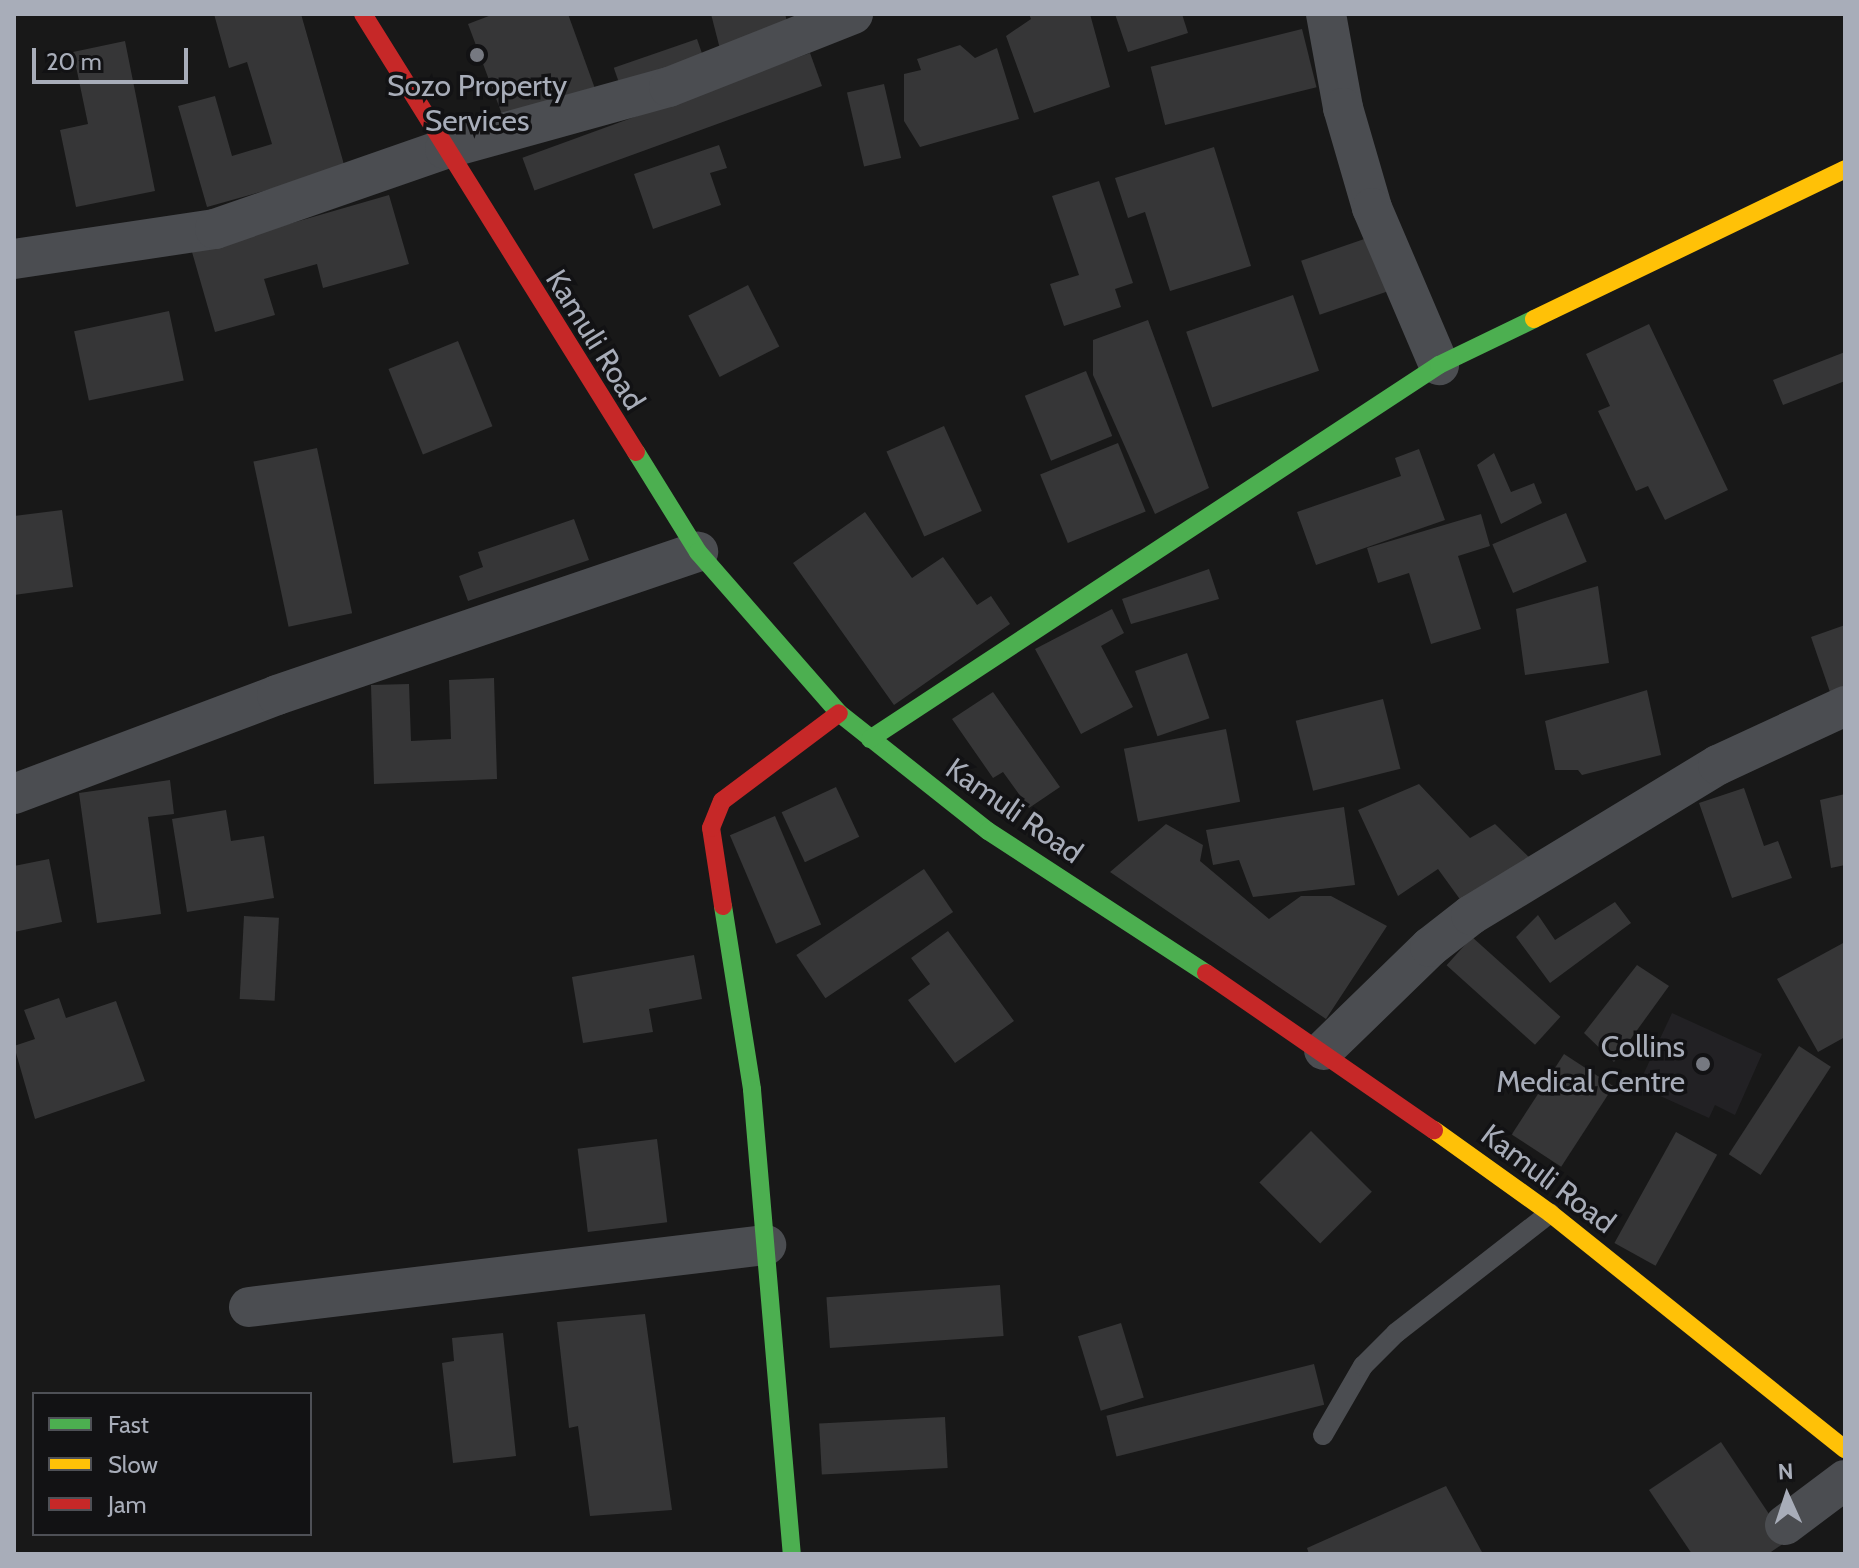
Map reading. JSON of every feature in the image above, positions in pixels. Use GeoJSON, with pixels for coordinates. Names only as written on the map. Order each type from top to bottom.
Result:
{"type":"FeatureCollection","features":[{"type":"Feature","properties":{"kind":"street","name":"Kamuli Road"},"geometry":{"type":"LineString","coordinates":[[363,14],[698,552],[839,713],[988,831],[1324,1050],[1550,1213],[1845,1449]]}},
{"type":"Feature","properties":{"kind":"street"},"geometry":{"type":"LineString","coordinates":[[14,259],[215,229],[445,149],[669,87],[853,14]]}},
{"type":"Feature","properties":{"kind":"street"},"geometry":{"type":"LineString","coordinates":[[1326,14],[1343,108],[1372,208],[1439,365]]}},
{"type":"Feature","properties":{"kind":"street"},"geometry":{"type":"LineString","coordinates":[[870,739],[1012,641],[1439,365],[1845,169]]}},
{"type":"Feature","properties":{"kind":"street"},"geometry":{"type":"LineString","coordinates":[[14,794],[277,695],[698,552]]}},
{"type":"Feature","properties":{"kind":"street"},"geometry":{"type":"LineString","coordinates":[[1324,1050],[1430,947],[1471,915],[1718,765],[1845,706]]}},
{"type":"Feature","properties":{"kind":"street"},"geometry":{"type":"LineString","coordinates":[[792,1554],[752,1090],[711,828],[722,801],[839,713]]}},
{"type":"Feature","properties":{"kind":"street"},"geometry":{"type":"LineString","coordinates":[[249,1307],[766,1245]]}},
{"type":"Feature","properties":{"kind":"street"},"geometry":{"type":"LineString","coordinates":[[1785,1525],[1845,1480]]}},
{"type":"Feature","properties":{"kind":"lane"},"geometry":{"type":"LineString","coordinates":[[1323,1435],[1363,1366],[1396,1333],[1550,1213]]}},
{"type":"Feature","properties":{"kind":"shaded area","name":"Collins Medical Centre"},"geometry":{"type":"Polygon","coordinates":[[[1672,1013],[1762,1054],[1735,1115],[1715,1105],[1709,1118],[1658,1095],[1663,1083],[1643,1075],[1672,1013]]]}},
{"type":"Feature","properties":{"kind":"building"},"geometry":{"type":"Polygon","coordinates":[[[214,14],[301,14],[345,168],[207,207],[178,106],[215,96],[232,156],[272,144],[247,62],[229,68],[214,14]]]}},
{"type":"Feature","properties":{"kind":"building"},"geometry":{"type":"Polygon","coordinates":[[[494,14],[568,14],[598,97],[506,125],[468,24],[494,14]]]}},
{"type":"Feature","properties":{"kind":"building"},"geometry":{"type":"Polygon","coordinates":[[[711,14],[785,14],[789,28],[720,49],[711,14]]]}},
{"type":"Feature","properties":{"kind":"building"},"geometry":{"type":"Polygon","coordinates":[[[1029,14],[1090,14],[1110,87],[1034,113],[1006,36],[1031,19],[1029,14]]]}},
{"type":"Feature","properties":{"kind":"building"},"geometry":{"type":"Polygon","coordinates":[[[1115,14],[1182,14],[1188,33],[1128,52],[1115,14]]]}},
{"type":"Feature","properties":{"kind":"building"},"geometry":{"type":"Polygon","coordinates":[[[1302,29],[1317,87],[1165,125],[1151,67],[1302,29]]]}},
{"type":"Feature","properties":{"kind":"building"},"geometry":{"type":"Polygon","coordinates":[[[697,39],[706,65],[623,94],[614,68],[697,39]]]}},
{"type":"Feature","properties":{"kind":"building"},"geometry":{"type":"Polygon","coordinates":[[[125,41],[155,191],[76,207],[60,130],[88,124],[73,52],[125,41]]]}},
{"type":"Feature","properties":{"kind":"building"},"geometry":{"type":"Polygon","coordinates":[[[960,45],[975,58],[997,48],[1019,119],[920,147],[904,121],[904,74],[921,70],[917,59],[960,45]]]}},
{"type":"Feature","properties":{"kind":"building"},"geometry":{"type":"Polygon","coordinates":[[[810,53],[822,86],[534,191],[522,158],[810,53]]]}},
{"type":"Feature","properties":{"kind":"building"},"geometry":{"type":"Polygon","coordinates":[[[884,84],[901,158],[864,167],[847,93],[884,84]]]}},
{"type":"Feature","properties":{"kind":"building"},"geometry":{"type":"Polygon","coordinates":[[[719,145],[727,168],[710,173],[721,205],[653,229],[634,174],[719,145]]]}},
{"type":"Feature","properties":{"kind":"building"},"geometry":{"type":"Polygon","coordinates":[[[1214,147],[1251,266],[1170,291],[1145,212],[1128,218],[1115,178],[1214,147]]]}},
{"type":"Feature","properties":{"kind":"building"},"geometry":{"type":"Polygon","coordinates":[[[1099,181],[1133,283],[1115,289],[1121,307],[1064,326],[1050,284],[1079,275],[1052,196],[1099,181]]]}},
{"type":"Feature","properties":{"kind":"building"},"geometry":{"type":"Polygon","coordinates":[[[389,195],[409,264],[323,288],[317,264],[264,279],[275,315],[215,332],[192,252],[389,195]]]}},
{"type":"Feature","properties":{"kind":"building"},"geometry":{"type":"Polygon","coordinates":[[[1373,236],[1392,290],[1320,315],[1301,261],[1373,236]]]}},
{"type":"Feature","properties":{"kind":"building"},"geometry":{"type":"Polygon","coordinates":[[[748,285],[779,346],[720,377],[688,315],[748,285]]]}},
{"type":"Feature","properties":{"kind":"building"},"geometry":{"type":"Polygon","coordinates":[[[1293,295],[1319,371],[1212,407],[1186,332],[1293,295]]]}},
{"type":"Feature","properties":{"kind":"building"},"geometry":{"type":"Polygon","coordinates":[[[169,311],[184,380],[89,401],[74,331],[169,311]]]}},
{"type":"Feature","properties":{"kind":"building"},"geometry":{"type":"Polygon","coordinates":[[[1148,320],[1209,488],[1155,514],[1093,375],[1093,340],[1148,320]]]}},
{"type":"Feature","properties":{"kind":"building"},"geometry":{"type":"Polygon","coordinates":[[[1649,324],[1728,490],[1665,520],[1648,486],[1636,491],[1598,411],[1610,406],[1586,354],[1649,324]]]}},
{"type":"Feature","properties":{"kind":"building"},"geometry":{"type":"Polygon","coordinates":[[[458,341],[492,426],[423,454],[388,369],[458,341]]]}},
{"type":"Feature","properties":{"kind":"building"},"geometry":{"type":"Polygon","coordinates":[[[1845,352],[1845,381],[1783,405],[1773,380],[1845,352]]]}},
{"type":"Feature","properties":{"kind":"building"},"geometry":{"type":"Polygon","coordinates":[[[1086,371],[1112,436],[1051,461],[1025,396],[1086,371]]]}},
{"type":"Feature","properties":{"kind":"building"},"geometry":{"type":"Polygon","coordinates":[[[944,426],[982,511],[924,537],[886,452],[944,426]]]}},
{"type":"Feature","properties":{"kind":"building"},"geometry":{"type":"Polygon","coordinates":[[[1118,443],[1146,512],[1068,543],[1040,474],[1118,443]]]}},
{"type":"Feature","properties":{"kind":"building"},"geometry":{"type":"Polygon","coordinates":[[[317,448],[352,613],[289,627],[253,462],[317,448]]]}},
{"type":"Feature","properties":{"kind":"building"},"geometry":{"type":"Polygon","coordinates":[[[1419,449],[1445,520],[1316,565],[1297,512],[1401,476],[1395,458],[1419,449]]]}},
{"type":"Feature","properties":{"kind":"building"},"geometry":{"type":"Polygon","coordinates":[[[1494,453],[1511,492],[1534,483],[1542,503],[1501,524],[1477,465],[1494,453]]]}},
{"type":"Feature","properties":{"kind":"building"},"geometry":{"type":"Polygon","coordinates":[[[62,510],[73,587],[14,595],[14,516],[62,510]]]}},
{"type":"Feature","properties":{"kind":"building"},"geometry":{"type":"Polygon","coordinates":[[[865,512],[912,578],[943,557],[977,605],[991,596],[1010,624],[894,705],[793,563],[865,512]]]}},
{"type":"Feature","properties":{"kind":"building"},"geometry":{"type":"Polygon","coordinates":[[[1566,513],[1587,562],[1513,593],[1492,544],[1566,513]]]}},
{"type":"Feature","properties":{"kind":"building"},"geometry":{"type":"Polygon","coordinates":[[[1481,514],[1490,546],[1458,556],[1481,629],[1431,644],[1409,573],[1378,583],[1367,548],[1481,514]]]}},
{"type":"Feature","properties":{"kind":"building"},"geometry":{"type":"Polygon","coordinates":[[[574,519],[589,560],[468,601],[459,576],[483,567],[478,552],[574,519]]]}},
{"type":"Feature","properties":{"kind":"building"},"geometry":{"type":"Polygon","coordinates":[[[1209,569],[1219,599],[1131,624],[1122,599],[1209,569]]]}},
{"type":"Feature","properties":{"kind":"building"},"geometry":{"type":"Polygon","coordinates":[[[1598,586],[1609,663],[1525,675],[1516,609],[1598,586]]]}},
{"type":"Feature","properties":{"kind":"building"},"geometry":{"type":"Polygon","coordinates":[[[1112,609],[1124,633],[1101,646],[1133,707],[1081,734],[1035,649],[1112,609]]]}},
{"type":"Feature","properties":{"kind":"building"},"geometry":{"type":"Polygon","coordinates":[[[1845,625],[1845,690],[1831,695],[1811,637],[1845,625]]]}},
{"type":"Feature","properties":{"kind":"building"},"geometry":{"type":"Polygon","coordinates":[[[1187,653],[1209,718],[1157,736],[1135,671],[1187,653]]]}},
{"type":"Feature","properties":{"kind":"building"},"geometry":{"type":"Polygon","coordinates":[[[494,678],[497,779],[374,784],[371,685],[409,684],[411,741],[451,739],[449,680],[494,678]]]}},
{"type":"Feature","properties":{"kind":"building"},"geometry":{"type":"Polygon","coordinates":[[[1647,690],[1661,755],[1582,775],[1578,770],[1555,770],[1545,721],[1647,690]]]}},
{"type":"Feature","properties":{"kind":"building"},"geometry":{"type":"Polygon","coordinates":[[[993,692],[1060,787],[1029,808],[1003,772],[993,778],[952,719],[993,692]]]}},
{"type":"Feature","properties":{"kind":"building"},"geometry":{"type":"Polygon","coordinates":[[[1383,699],[1400,769],[1313,791],[1296,721],[1383,699]]]}},
{"type":"Feature","properties":{"kind":"building"},"geometry":{"type":"Polygon","coordinates":[[[1226,729],[1240,802],[1138,821],[1124,749],[1226,729]]]}},
{"type":"Feature","properties":{"kind":"building"},"geometry":{"type":"Polygon","coordinates":[[[170,780],[174,814],[148,817],[161,914],[97,923],[79,793],[170,780]]]}},
{"type":"Feature","properties":{"kind":"building"},"geometry":{"type":"Polygon","coordinates":[[[1419,784],[1470,838],[1495,824],[1540,868],[1467,909],[1438,869],[1398,896],[1358,810],[1419,784]]]}},
{"type":"Feature","properties":{"kind":"building"},"geometry":{"type":"Polygon","coordinates":[[[836,787],[859,837],[805,862],[782,812],[836,787]]]}},
{"type":"Feature","properties":{"kind":"building"},"geometry":{"type":"Polygon","coordinates":[[[1744,788],[1764,846],[1778,841],[1792,878],[1732,898],[1699,803],[1744,788]]]}},
{"type":"Feature","properties":{"kind":"building"},"geometry":{"type":"Polygon","coordinates":[[[1845,794],[1845,865],[1831,868],[1820,800],[1845,794]]]}},
{"type":"Feature","properties":{"kind":"building"},"geometry":{"type":"Polygon","coordinates":[[[1344,807],[1355,885],[1253,897],[1239,860],[1213,865],[1206,830],[1344,807]]]}},
{"type":"Feature","properties":{"kind":"building"},"geometry":{"type":"Polygon","coordinates":[[[226,810],[231,841],[264,836],[274,898],[187,912],[172,819],[226,810]]]}},
{"type":"Feature","properties":{"kind":"building"},"geometry":{"type":"Polygon","coordinates":[[[775,816],[821,925],[776,944],[730,835],[775,816]]]}},
{"type":"Feature","properties":{"kind":"building"},"geometry":{"type":"Polygon","coordinates":[[[1166,824],[1203,845],[1200,861],[1269,919],[1301,896],[1331,896],[1387,926],[1326,1019],[1110,872],[1166,824]]]}},
{"type":"Feature","properties":{"kind":"building"},"geometry":{"type":"Polygon","coordinates":[[[49,859],[62,922],[14,932],[14,866],[49,859]]]}},
{"type":"Feature","properties":{"kind":"building"},"geometry":{"type":"Polygon","coordinates":[[[924,869],[953,912],[825,998],[796,955],[924,869]]]}},
{"type":"Feature","properties":{"kind":"building"},"geometry":{"type":"Polygon","coordinates":[[[1615,902],[1631,923],[1550,983],[1516,937],[1538,915],[1555,940],[1615,902]]]}},
{"type":"Feature","properties":{"kind":"building"},"geometry":{"type":"Polygon","coordinates":[[[244,916],[279,918],[275,1001],[240,999],[244,916]]]}},
{"type":"Feature","properties":{"kind":"building"},"geometry":{"type":"Polygon","coordinates":[[[948,931],[1014,1021],[955,1063],[908,1000],[930,984],[911,958],[948,931]]]}},
{"type":"Feature","properties":{"kind":"building"},"geometry":{"type":"Polygon","coordinates":[[[1472,937],[1560,1017],[1535,1045],[1447,965],[1472,937]]]}},
{"type":"Feature","properties":{"kind":"building"},"geometry":{"type":"Polygon","coordinates":[[[1845,942],[1845,1037],[1818,1052],[1777,979],[1845,942]]]}},
{"type":"Feature","properties":{"kind":"building"},"geometry":{"type":"Polygon","coordinates":[[[694,955],[702,999],[649,1009],[653,1032],[583,1043],[572,977],[694,955]]]}},
{"type":"Feature","properties":{"kind":"building"},"geometry":{"type":"Polygon","coordinates":[[[1637,965],[1669,986],[1614,1062],[1584,1033],[1637,965]]]}},
{"type":"Feature","properties":{"kind":"building"},"geometry":{"type":"Polygon","coordinates":[[[59,998],[66,1018],[116,1001],[145,1081],[35,1119],[14,1046],[35,1039],[24,1010],[59,998]]]}},
{"type":"Feature","properties":{"kind":"building"},"geometry":{"type":"Polygon","coordinates":[[[1799,1046],[1831,1067],[1761,1175],[1729,1154],[1799,1046]]]}},
{"type":"Feature","properties":{"kind":"building"},"geometry":{"type":"Polygon","coordinates":[[[1564,1054],[1613,1086],[1561,1167],[1512,1135],[1564,1054]]]}},
{"type":"Feature","properties":{"kind":"building"},"geometry":{"type":"Polygon","coordinates":[[[1311,1131],[1372,1192],[1320,1243],[1259,1183],[1311,1131]]]}},
{"type":"Feature","properties":{"kind":"building"},"geometry":{"type":"Polygon","coordinates":[[[1676,1132],[1717,1155],[1656,1266],[1614,1243],[1676,1132]]]}},
{"type":"Feature","properties":{"kind":"building"},"geometry":{"type":"Polygon","coordinates":[[[657,1139],[667,1222],[588,1232],[578,1149],[657,1139]]]}},
{"type":"Feature","properties":{"kind":"building"},"geometry":{"type":"Polygon","coordinates":[[[1000,1285],[1004,1336],[830,1348],[826,1297],[1000,1285]]]}},
{"type":"Feature","properties":{"kind":"building"},"geometry":{"type":"Polygon","coordinates":[[[645,1314],[672,1510],[590,1516],[578,1426],[569,1428],[557,1322],[645,1314]]]}},
{"type":"Feature","properties":{"kind":"building"},"geometry":{"type":"Polygon","coordinates":[[[1121,1323],[1144,1398],[1101,1411],[1078,1336],[1121,1323]]]}},
{"type":"Feature","properties":{"kind":"building"},"geometry":{"type":"Polygon","coordinates":[[[503,1333],[516,1456],[453,1463],[442,1363],[454,1361],[452,1338],[503,1333]]]}},
{"type":"Feature","properties":{"kind":"building"},"geometry":{"type":"Polygon","coordinates":[[[1314,1364],[1324,1405],[1117,1457],[1106,1416],[1314,1364]]]}},
{"type":"Feature","properties":{"kind":"building"},"geometry":{"type":"Polygon","coordinates":[[[945,1417],[948,1468],[822,1475],[819,1424],[945,1417]]]}},
{"type":"Feature","properties":{"kind":"building"},"geometry":{"type":"Polygon","coordinates":[[[1721,1442],[1787,1541],[1768,1554],[1692,1554],[1649,1490],[1721,1442]]]}},
{"type":"Feature","properties":{"kind":"building"},"geometry":{"type":"Polygon","coordinates":[[[1446,1486],[1483,1554],[1309,1554],[1307,1548],[1446,1486]]]}},
{"type":"Feature","properties":{"kind":"traffic: fast"},"geometry":{"type":"LineString","coordinates":[[870,739],[1439,365],[1534,319]]}},
{"type":"Feature","properties":{"kind":"traffic: fast"},"geometry":{"type":"LineString","coordinates":[[636,452],[698,552],[839,713],[988,831],[1206,973]]}},
{"type":"Feature","properties":{"kind":"traffic: fast"},"geometry":{"type":"LineString","coordinates":[[723,906],[752,1090],[792,1554]]}},
{"type":"Feature","properties":{"kind":"traffic: slow"},"geometry":{"type":"LineString","coordinates":[[1534,319],[1845,169]]}},
{"type":"Feature","properties":{"kind":"traffic: slow"},"geometry":{"type":"LineString","coordinates":[[1434,1130],[1550,1213],[1845,1449]]}},
{"type":"Feature","properties":{"kind":"traffic: jam"},"geometry":{"type":"LineString","coordinates":[[363,14],[636,452]]}},
{"type":"Feature","properties":{"kind":"traffic: jam"},"geometry":{"type":"LineString","coordinates":[[723,906],[711,828],[722,801],[839,713]]}},
{"type":"Feature","properties":{"kind":"traffic: jam"},"geometry":{"type":"LineString","coordinates":[[1206,973],[1434,1130]]}},
{"type":"Feature","properties":{"kind":"place","name":"Sozo Property Services"},"geometry":{"type":"Point","coordinates":[477,55]}},
{"type":"Feature","properties":{"kind":"place","name":"Collins Medical Centre"},"geometry":{"type":"Point","coordinates":[1703,1064]}}]}
